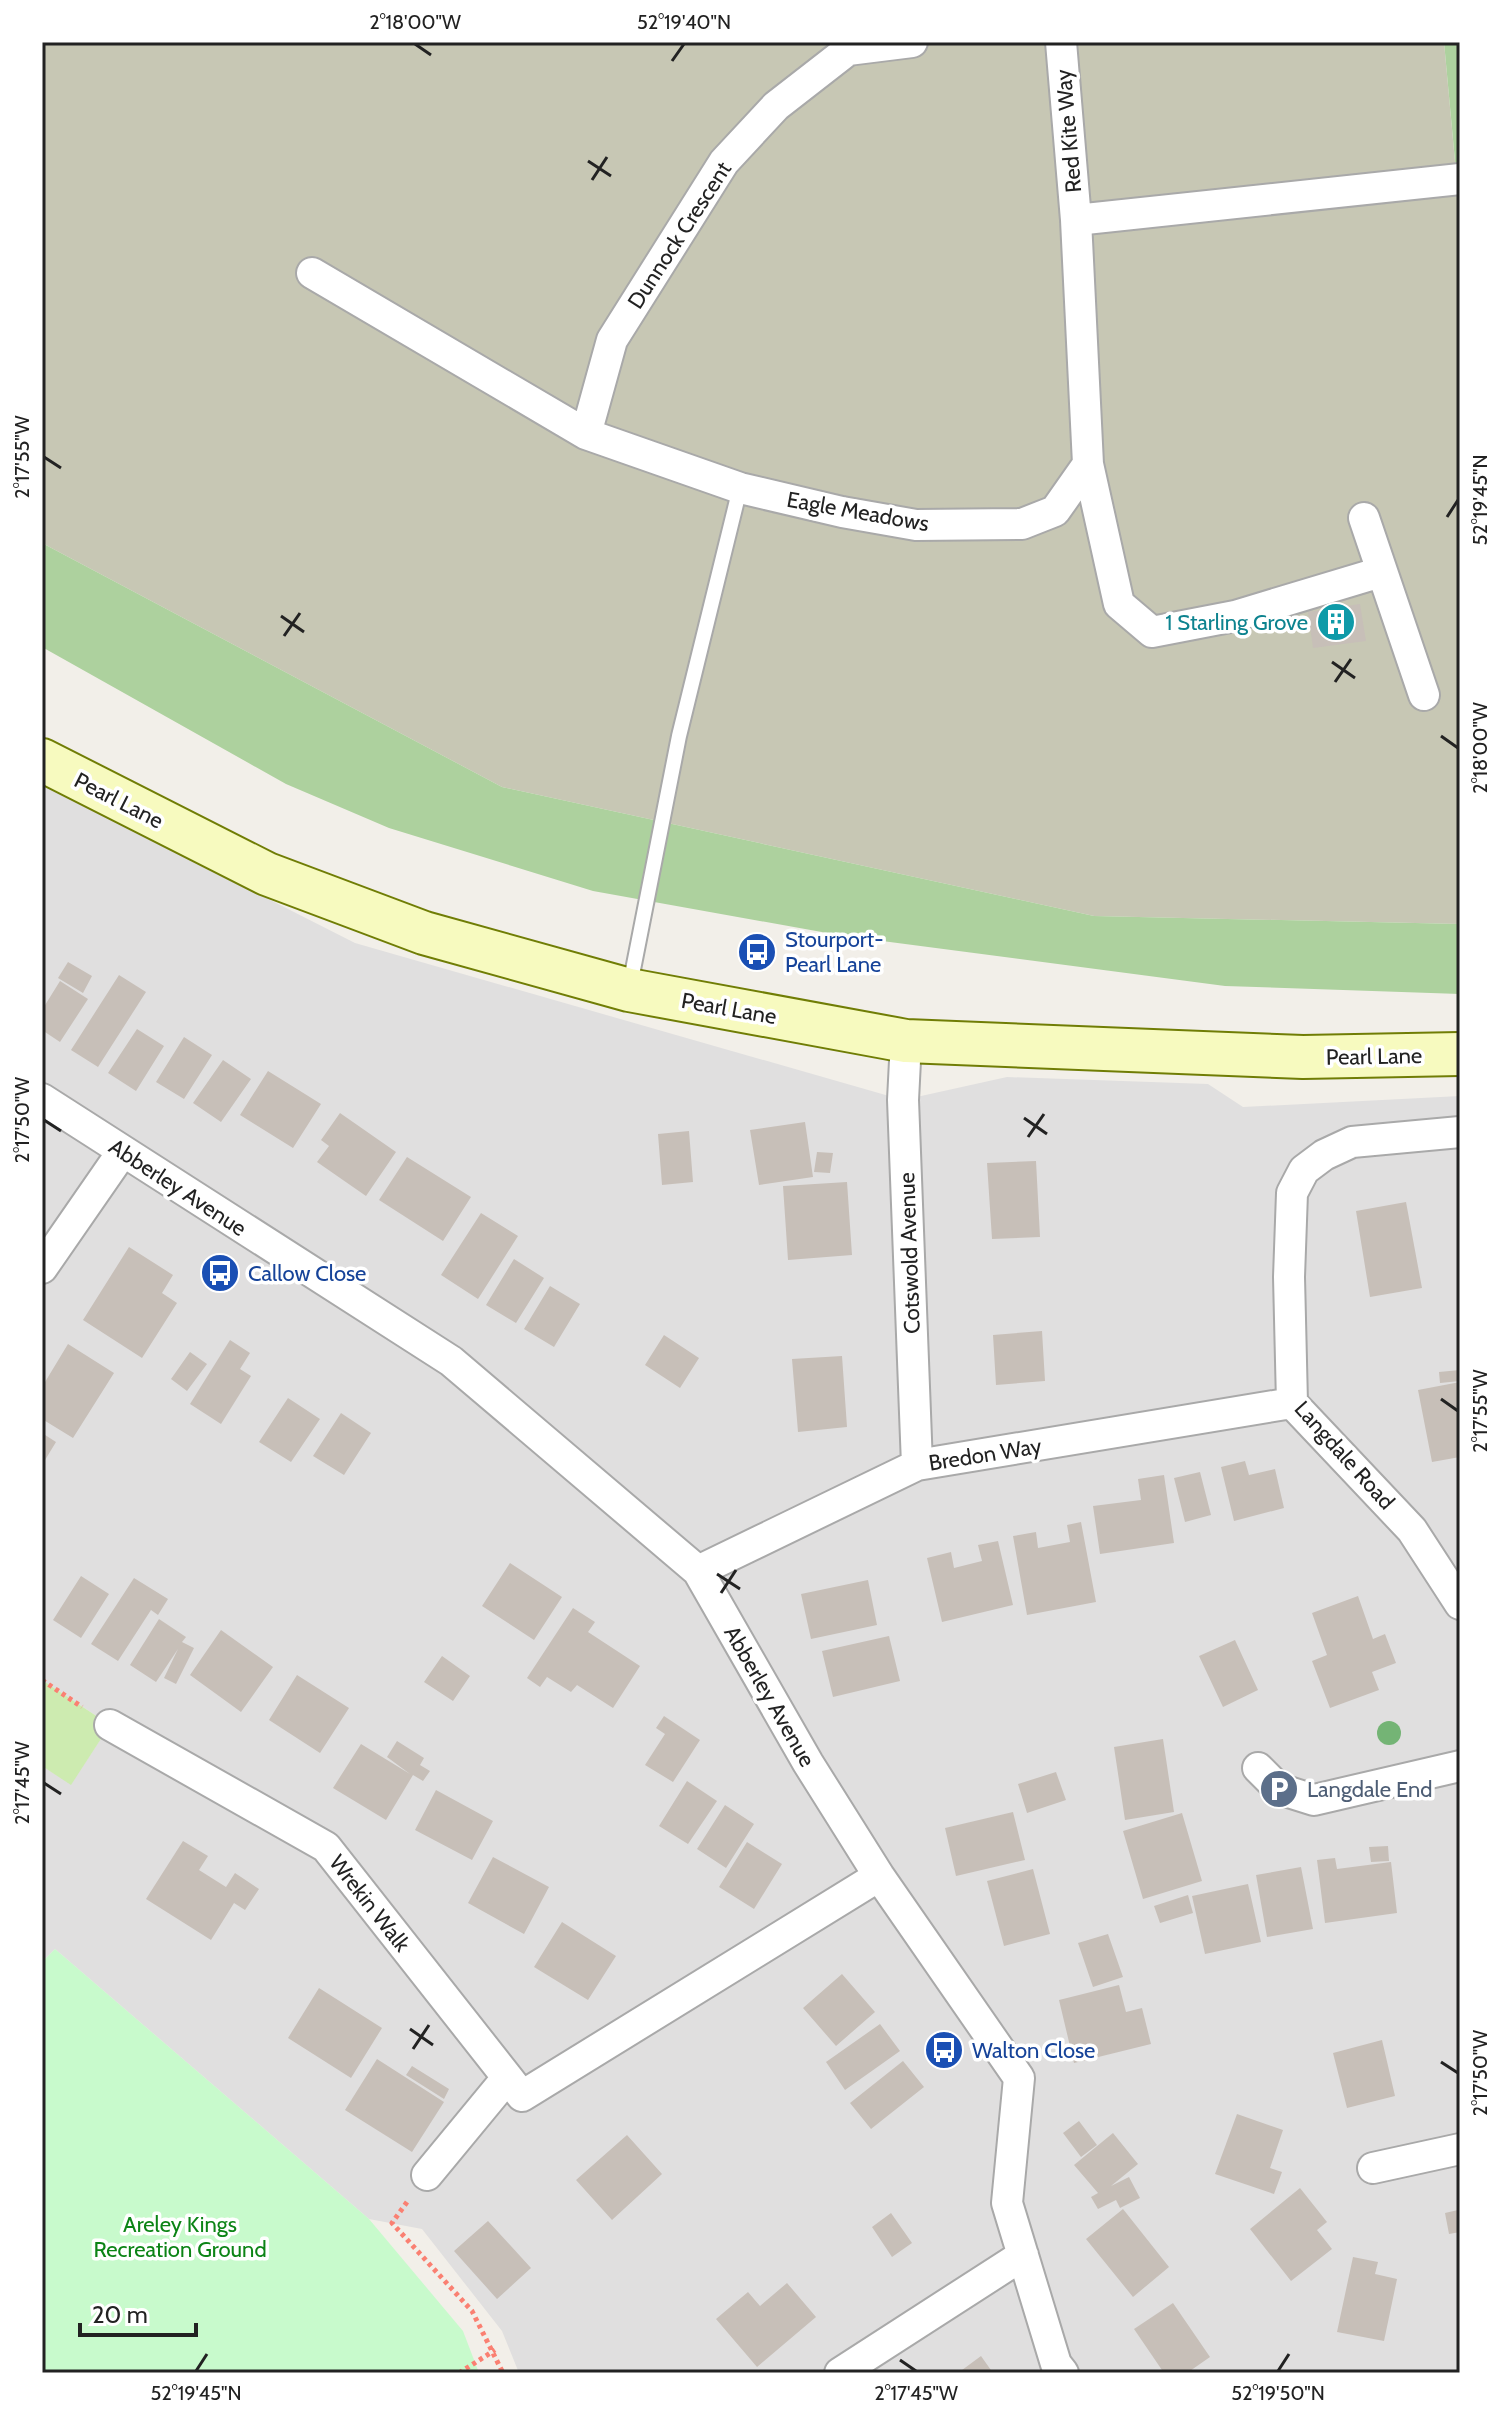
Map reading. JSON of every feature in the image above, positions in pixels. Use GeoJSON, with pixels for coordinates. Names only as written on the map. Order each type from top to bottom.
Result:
{"type":"FeatureCollection","features":[{"type":"Feature","properties":{"kind":"main road","name":"Pearl Lane"},"geometry":{"type":"LineString","coordinates":[[42,760],[267,874],[424,933],[629,990],[906,1041],[1303,1057],[1460,1054]]}},
{"type":"Feature","properties":{"kind":"street","name":"Dunnock Crescent"},"geometry":{"type":"LineString","coordinates":[[586,434],[612,340],[724,162],[776,106],[848,50],[912,42]]}},
{"type":"Feature","properties":{"kind":"street","name":"Red Kite Way"},"geometry":{"type":"LineString","coordinates":[[1061,42],[1076,220]]}},
{"type":"Feature","properties":{"kind":"street"},"geometry":{"type":"LineString","coordinates":[[1381,572],[1235,616],[1152,632],[1119,604],[1088,464],[1076,220],[1460,179]]}},
{"type":"Feature","properties":{"kind":"street","name":"Eagle Meadows"},"geometry":{"type":"LineString","coordinates":[[312,273],[586,434],[740,488],[916,525],[1022,524],[1055,511],[1088,464]]}},
{"type":"Feature","properties":{"kind":"street"},"geometry":{"type":"LineString","coordinates":[[1364,518],[1424,695]]}},
{"type":"Feature","properties":{"kind":"street","name":"Cotswold Avenue"},"geometry":{"type":"LineString","coordinates":[[906,1041],[903,1100],[917,1465]]}},
{"type":"Feature","properties":{"kind":"street","name":"Abberley Avenue"},"geometry":{"type":"LineString","coordinates":[[42,1099],[451,1361],[698,1571],[808,1763],[879,1876],[1019,2078],[1007,2203],[1056,2364],[1063,2373]]}},
{"type":"Feature","properties":{"kind":"street","name":"Langdale Road"},"geometry":{"type":"LineString","coordinates":[[1460,1132],[1352,1142],[1324,1155],[1304,1170],[1292,1193],[1289,1277],[1292,1403],[1412,1530],[1460,1604]]}},
{"type":"Feature","properties":{"kind":"street"},"geometry":{"type":"LineString","coordinates":[[42,1268],[123,1151]]}},
{"type":"Feature","properties":{"kind":"street","name":"Bredon Way"},"geometry":{"type":"LineString","coordinates":[[698,1571],[917,1465],[1292,1403]]}},
{"type":"Feature","properties":{"kind":"street","name":"Wrekin Walk"},"geometry":{"type":"LineString","coordinates":[[110,1725],[326,1847],[507,2078]]}},
{"type":"Feature","properties":{"kind":"street"},"geometry":{"type":"LineString","coordinates":[[1258,1768],[1279,1789],[1314,1800],[1460,1766]]}},
{"type":"Feature","properties":{"kind":"street"},"geometry":{"type":"LineString","coordinates":[[427,2175],[507,2078],[522,2096],[879,1876]]}},
{"type":"Feature","properties":{"kind":"street"},"geometry":{"type":"LineString","coordinates":[[1373,2168],[1460,2149]]}},
{"type":"Feature","properties":{"kind":"street"},"geometry":{"type":"LineString","coordinates":[[840,2373],[1023,2255]]}},
{"type":"Feature","properties":{"kind":"lane"},"geometry":{"type":"LineString","coordinates":[[629,990],[679,736],[740,488]]}},
{"type":"Feature","properties":{"kind":"path"},"geometry":{"type":"LineString","coordinates":[[42,1680],[110,1725]]}},
{"type":"Feature","properties":{"kind":"path"},"geometry":{"type":"LineString","coordinates":[[427,2175],[392,2223],[472,2311],[495,2350],[503,2373]]}},
{"type":"Feature","properties":{"kind":"path"},"geometry":{"type":"LineString","coordinates":[[459,2373],[495,2350]]}},
{"type":"Feature","properties":{"kind":"shaded area"},"geometry":{"type":"Polygon","coordinates":[[[42,42],[1444,42],[1460,216],[1460,924],[1094,916],[502,787],[42,543],[42,42]]]}},
{"type":"Feature","properties":{"kind":"shaded area"},"geometry":{"type":"Polygon","coordinates":[[[42,784],[355,943],[903,1100],[1007,1077],[1208,1084],[1243,1107],[1460,1096],[1460,2373],[519,2373],[502,2331],[422,2229],[369,2219],[55,1949],[42,1962],[42,1766],[71,1784],[110,1725],[42,1680],[42,784]]]}},
{"type":"Feature","properties":{"kind":"green space"},"geometry":{"type":"Polygon","coordinates":[[[1444,42],[1460,42],[1460,215],[1444,42]]]}},
{"type":"Feature","properties":{"kind":"green space"},"geometry":{"type":"Polygon","coordinates":[[[42,543],[502,787],[1094,916],[1460,924],[1460,994],[1225,986],[844,936],[593,891],[389,828],[286,784],[42,647],[42,543]]]}},
{"type":"Feature","properties":{"kind":"green space"},"geometry":{"type":"Polygon","coordinates":[[[42,1680],[110,1725],[71,1785],[42,1766],[42,1680]]]}},
{"type":"Feature","properties":{"kind":"green space","name":"Areley Kings Recreation Ground"},"geometry":{"type":"Polygon","coordinates":[[[55,1949],[369,2219],[463,2331],[479,2373],[42,2373],[42,1962],[55,1949]]]}},
{"type":"Feature","properties":{"kind":"building","name":"1 Starling Grove"},"geometry":{"type":"Polygon","coordinates":[[[1360,604],[1366,641],[1313,648],[1308,612],[1360,604]]]}},
{"type":"Feature","properties":{"kind":"building"},"geometry":{"type":"Polygon","coordinates":[[[68,962],[92,976],[83,993],[58,978],[68,962]]]}},
{"type":"Feature","properties":{"kind":"building"},"geometry":{"type":"Polygon","coordinates":[[[119,975],[146,992],[98,1067],[71,1050],[119,975]]]}},
{"type":"Feature","properties":{"kind":"building"},"geometry":{"type":"Polygon","coordinates":[[[60,981],[88,999],[60,1042],[42,1030],[42,1010],[60,981]]]}},
{"type":"Feature","properties":{"kind":"building"},"geometry":{"type":"Polygon","coordinates":[[[137,1029],[164,1046],[136,1091],[108,1073],[137,1029]]]}},
{"type":"Feature","properties":{"kind":"building"},"geometry":{"type":"Polygon","coordinates":[[[184,1037],[212,1055],[184,1099],[156,1082],[184,1037]]]}},
{"type":"Feature","properties":{"kind":"building"},"geometry":{"type":"Polygon","coordinates":[[[223,1060],[251,1079],[221,1122],[193,1103],[223,1060]]]}},
{"type":"Feature","properties":{"kind":"building"},"geometry":{"type":"Polygon","coordinates":[[[268,1071],[321,1104],[293,1148],[240,1115],[268,1071]]]}},
{"type":"Feature","properties":{"kind":"building"},"geometry":{"type":"Polygon","coordinates":[[[340,1113],[396,1152],[366,1196],[317,1162],[329,1146],[321,1140],[340,1113]]]}},
{"type":"Feature","properties":{"kind":"building"},"geometry":{"type":"Polygon","coordinates":[[[805,1122],[813,1177],[759,1185],[750,1130],[805,1122]]]}},
{"type":"Feature","properties":{"kind":"building"},"geometry":{"type":"Polygon","coordinates":[[[689,1131],[693,1182],[662,1185],[658,1134],[689,1131]]]}},
{"type":"Feature","properties":{"kind":"building"},"geometry":{"type":"Polygon","coordinates":[[[817,1152],[833,1153],[830,1173],[814,1172],[817,1152]]]}},
{"type":"Feature","properties":{"kind":"building"},"geometry":{"type":"Polygon","coordinates":[[[407,1157],[471,1197],[443,1241],[379,1200],[407,1157]]]}},
{"type":"Feature","properties":{"kind":"building"},"geometry":{"type":"Polygon","coordinates":[[[1036,1161],[1040,1237],[992,1239],[987,1163],[1036,1161]]]}},
{"type":"Feature","properties":{"kind":"building"},"geometry":{"type":"Polygon","coordinates":[[[847,1182],[852,1255],[788,1260],[783,1186],[847,1182]]]}},
{"type":"Feature","properties":{"kind":"building"},"geometry":{"type":"Polygon","coordinates":[[[1406,1202],[1422,1288],[1370,1297],[1356,1211],[1406,1202]]]}},
{"type":"Feature","properties":{"kind":"building"},"geometry":{"type":"Polygon","coordinates":[[[481,1213],[518,1236],[478,1299],[441,1275],[481,1213]]]}},
{"type":"Feature","properties":{"kind":"building"},"geometry":{"type":"Polygon","coordinates":[[[129,1247],[173,1275],[162,1293],[177,1303],[142,1358],[83,1320],[129,1247]]]}},
{"type":"Feature","properties":{"kind":"building"},"geometry":{"type":"Polygon","coordinates":[[[514,1259],[544,1278],[516,1323],[486,1305],[514,1259]]]}},
{"type":"Feature","properties":{"kind":"building"},"geometry":{"type":"Polygon","coordinates":[[[550,1286],[580,1304],[554,1347],[524,1329],[550,1286]]]}},
{"type":"Feature","properties":{"kind":"building"},"geometry":{"type":"Polygon","coordinates":[[[1042,1331],[1045,1381],[996,1385],[993,1335],[1042,1331]]]}},
{"type":"Feature","properties":{"kind":"building"},"geometry":{"type":"Polygon","coordinates":[[[664,1335],[699,1358],[680,1388],[645,1365],[664,1335]]]}},
{"type":"Feature","properties":{"kind":"building"},"geometry":{"type":"Polygon","coordinates":[[[230,1340],[250,1353],[240,1369],[251,1376],[221,1424],[190,1404],[230,1340]]]}},
{"type":"Feature","properties":{"kind":"building"},"geometry":{"type":"Polygon","coordinates":[[[68,1344],[114,1373],[73,1438],[42,1419],[42,1387],[68,1344]]]}},
{"type":"Feature","properties":{"kind":"building"},"geometry":{"type":"Polygon","coordinates":[[[190,1352],[207,1364],[187,1391],[171,1379],[190,1352]]]}},
{"type":"Feature","properties":{"kind":"building"},"geometry":{"type":"Polygon","coordinates":[[[842,1356],[847,1427],[798,1432],[792,1359],[842,1356]]]}},
{"type":"Feature","properties":{"kind":"building"},"geometry":{"type":"Polygon","coordinates":[[[1460,1370],[1460,1381],[1440,1383],[1439,1372],[1460,1370]]]}},
{"type":"Feature","properties":{"kind":"building"},"geometry":{"type":"Polygon","coordinates":[[[1460,1382],[1460,1457],[1432,1462],[1418,1390],[1460,1382]]]}},
{"type":"Feature","properties":{"kind":"building"},"geometry":{"type":"Polygon","coordinates":[[[288,1398],[320,1419],[291,1462],[259,1442],[288,1398]]]}},
{"type":"Feature","properties":{"kind":"building"},"geometry":{"type":"Polygon","coordinates":[[[341,1413],[371,1433],[344,1475],[313,1456],[341,1413]]]}},
{"type":"Feature","properties":{"kind":"building"},"geometry":{"type":"Polygon","coordinates":[[[42,1433],[56,1442],[42,1465],[42,1433]]]}},
{"type":"Feature","properties":{"kind":"building"},"geometry":{"type":"Polygon","coordinates":[[[1245,1461],[1249,1475],[1275,1469],[1284,1508],[1234,1521],[1221,1467],[1245,1461]]]}},
{"type":"Feature","properties":{"kind":"building"},"geometry":{"type":"Polygon","coordinates":[[[1200,1472],[1211,1515],[1185,1522],[1174,1478],[1200,1472]]]}},
{"type":"Feature","properties":{"kind":"building"},"geometry":{"type":"Polygon","coordinates":[[[1164,1475],[1174,1543],[1100,1554],[1093,1506],[1141,1500],[1138,1479],[1164,1475]]]}},
{"type":"Feature","properties":{"kind":"building"},"geometry":{"type":"Polygon","coordinates":[[[1081,1522],[1096,1602],[1027,1615],[1013,1536],[1036,1532],[1038,1548],[1070,1542],[1067,1525],[1081,1522]]]}},
{"type":"Feature","properties":{"kind":"building"},"geometry":{"type":"Polygon","coordinates":[[[998,1541],[1013,1605],[942,1622],[927,1558],[951,1552],[954,1568],[982,1561],[978,1545],[998,1541]]]}},
{"type":"Feature","properties":{"kind":"building"},"geometry":{"type":"Polygon","coordinates":[[[510,1563],[562,1597],[534,1640],[482,1606],[510,1563]]]}},
{"type":"Feature","properties":{"kind":"building"},"geometry":{"type":"Polygon","coordinates":[[[81,1576],[109,1594],[81,1638],[53,1620],[81,1576]]]}},
{"type":"Feature","properties":{"kind":"building"},"geometry":{"type":"Polygon","coordinates":[[[134,1578],[168,1599],[158,1615],[151,1610],[118,1661],[91,1644],[134,1578]]]}},
{"type":"Feature","properties":{"kind":"building"},"geometry":{"type":"Polygon","coordinates":[[[868,1580],[877,1625],[811,1639],[801,1594],[868,1580]]]}},
{"type":"Feature","properties":{"kind":"building"},"geometry":{"type":"Polygon","coordinates":[[[1358,1596],[1373,1639],[1385,1634],[1396,1663],[1372,1672],[1379,1690],[1330,1708],[1312,1661],[1327,1655],[1312,1613],[1358,1596]]]}},
{"type":"Feature","properties":{"kind":"building"},"geometry":{"type":"Polygon","coordinates":[[[573,1608],[595,1622],[588,1632],[640,1666],[613,1708],[577,1685],[571,1692],[547,1677],[540,1687],[527,1678],[573,1608]]]}},
{"type":"Feature","properties":{"kind":"building"},"geometry":{"type":"Polygon","coordinates":[[[159,1619],[186,1637],[182,1642],[194,1648],[176,1684],[164,1678],[178,1649],[156,1682],[130,1665],[159,1619]]]}},
{"type":"Feature","properties":{"kind":"building"},"geometry":{"type":"Polygon","coordinates":[[[221,1630],[273,1667],[241,1712],[190,1675],[221,1630]]]}},
{"type":"Feature","properties":{"kind":"building"},"geometry":{"type":"Polygon","coordinates":[[[889,1636],[900,1681],[833,1697],[822,1651],[889,1636]]]}},
{"type":"Feature","properties":{"kind":"building"},"geometry":{"type":"Polygon","coordinates":[[[1235,1640],[1258,1690],[1223,1707],[1199,1656],[1235,1640]]]}},
{"type":"Feature","properties":{"kind":"building"},"geometry":{"type":"Polygon","coordinates":[[[442,1656],[470,1676],[453,1701],[424,1682],[442,1656]]]}},
{"type":"Feature","properties":{"kind":"building"},"geometry":{"type":"Polygon","coordinates":[[[297,1675],[349,1708],[320,1753],[269,1720],[297,1675]]]}},
{"type":"Feature","properties":{"kind":"building"},"geometry":{"type":"Polygon","coordinates":[[[664,1716],[700,1740],[673,1782],[645,1765],[665,1734],[656,1728],[664,1716]]]}},
{"type":"Feature","properties":{"kind":"building"},"geometry":{"type":"Polygon","coordinates":[[[1163,1739],[1174,1812],[1125,1820],[1114,1747],[1163,1739]]]}},
{"type":"Feature","properties":{"kind":"building"},"geometry":{"type":"Polygon","coordinates":[[[397,1741],[424,1758],[420,1765],[430,1771],[423,1781],[413,1775],[386,1820],[333,1788],[361,1744],[410,1774],[387,1757],[397,1741]]]}},
{"type":"Feature","properties":{"kind":"building"},"geometry":{"type":"Polygon","coordinates":[[[1056,1772],[1066,1800],[1027,1813],[1018,1784],[1056,1772]]]}},
{"type":"Feature","properties":{"kind":"building"},"geometry":{"type":"Polygon","coordinates":[[[687,1781],[717,1801],[688,1844],[659,1826],[687,1781]]]}},
{"type":"Feature","properties":{"kind":"building"},"geometry":{"type":"Polygon","coordinates":[[[436,1790],[493,1821],[472,1860],[415,1830],[436,1790]]]}},
{"type":"Feature","properties":{"kind":"building"},"geometry":{"type":"Polygon","coordinates":[[[725,1805],[754,1824],[726,1868],[697,1849],[725,1805]]]}},
{"type":"Feature","properties":{"kind":"building"},"geometry":{"type":"Polygon","coordinates":[[[1013,1812],[1025,1860],[956,1876],[945,1828],[1013,1812]]]}},
{"type":"Feature","properties":{"kind":"building"},"geometry":{"type":"Polygon","coordinates":[[[1182,1813],[1202,1881],[1143,1899],[1123,1831],[1182,1813]]]}},
{"type":"Feature","properties":{"kind":"building"},"geometry":{"type":"Polygon","coordinates":[[[183,1841],[208,1856],[199,1870],[226,1887],[235,1873],[259,1889],[245,1910],[234,1903],[211,1940],[146,1899],[183,1841]]]}},
{"type":"Feature","properties":{"kind":"building"},"geometry":{"type":"Polygon","coordinates":[[[747,1842],[782,1864],[754,1909],[719,1887],[747,1842]]]}},
{"type":"Feature","properties":{"kind":"building"},"geometry":{"type":"Polygon","coordinates":[[[1388,1846],[1389,1861],[1371,1862],[1369,1847],[1388,1846]]]}},
{"type":"Feature","properties":{"kind":"building"},"geometry":{"type":"Polygon","coordinates":[[[493,1857],[549,1887],[524,1934],[468,1903],[493,1857]]]}},
{"type":"Feature","properties":{"kind":"building"},"geometry":{"type":"Polygon","coordinates":[[[1335,1858],[1337,1869],[1391,1862],[1397,1913],[1325,1923],[1317,1860],[1335,1858]]]}},
{"type":"Feature","properties":{"kind":"building"},"geometry":{"type":"Polygon","coordinates":[[[1301,1867],[1313,1929],[1267,1937],[1256,1875],[1301,1867]]]}},
{"type":"Feature","properties":{"kind":"building"},"geometry":{"type":"Polygon","coordinates":[[[1033,1869],[1050,1934],[1004,1946],[987,1881],[1033,1869]]]}},
{"type":"Feature","properties":{"kind":"building"},"geometry":{"type":"Polygon","coordinates":[[[1248,1884],[1261,1942],[1205,1954],[1192,1896],[1248,1884]]]}},
{"type":"Feature","properties":{"kind":"building"},"geometry":{"type":"Polygon","coordinates":[[[1188,1895],[1193,1913],[1160,1923],[1154,1906],[1188,1895]]]}},
{"type":"Feature","properties":{"kind":"building"},"geometry":{"type":"Polygon","coordinates":[[[562,1922],[616,1956],[588,2000],[534,1967],[562,1922]]]}},
{"type":"Feature","properties":{"kind":"building"},"geometry":{"type":"Polygon","coordinates":[[[1108,1934],[1123,1977],[1093,1987],[1078,1943],[1108,1934]]]}},
{"type":"Feature","properties":{"kind":"building"},"geometry":{"type":"Polygon","coordinates":[[[842,1974],[875,2012],[836,2046],[803,2008],[842,1974]]]}},
{"type":"Feature","properties":{"kind":"building"},"geometry":{"type":"Polygon","coordinates":[[[1119,1985],[1126,2012],[1142,2008],[1151,2044],[1074,2063],[1059,2000],[1119,1985]]]}},
{"type":"Feature","properties":{"kind":"building"},"geometry":{"type":"Polygon","coordinates":[[[319,1988],[382,2028],[351,2078],[288,2038],[319,1988]]]}},
{"type":"Feature","properties":{"kind":"building"},"geometry":{"type":"Polygon","coordinates":[[[880,2024],[900,2051],[845,2090],[826,2062],[880,2024]]]}},
{"type":"Feature","properties":{"kind":"building"},"geometry":{"type":"Polygon","coordinates":[[[1382,2040],[1395,2096],[1347,2108],[1333,2053],[1382,2040]]]}},
{"type":"Feature","properties":{"kind":"building"},"geometry":{"type":"Polygon","coordinates":[[[377,2059],[444,2102],[412,2152],[345,2110],[377,2059]]]}},
{"type":"Feature","properties":{"kind":"building"},"geometry":{"type":"Polygon","coordinates":[[[903,2061],[924,2087],[871,2129],[850,2103],[903,2061]]]}},
{"type":"Feature","properties":{"kind":"building"},"geometry":{"type":"Polygon","coordinates":[[[412,2066],[449,2089],[444,2099],[406,2075],[412,2066]]]}},
{"type":"Feature","properties":{"kind":"building"},"geometry":{"type":"Polygon","coordinates":[[[1237,2114],[1283,2130],[1270,2168],[1282,2172],[1274,2194],[1215,2174],[1237,2114]]]}},
{"type":"Feature","properties":{"kind":"building"},"geometry":{"type":"Polygon","coordinates":[[[1079,2121],[1097,2145],[1081,2157],[1063,2133],[1079,2121]]]}},
{"type":"Feature","properties":{"kind":"building"},"geometry":{"type":"Polygon","coordinates":[[[1113,2133],[1138,2164],[1111,2186],[1129,2177],[1140,2198],[1120,2208],[1116,2200],[1098,2209],[1091,2197],[1098,2193],[1074,2165],[1113,2133]]]}},
{"type":"Feature","properties":{"kind":"building"},"geometry":{"type":"Polygon","coordinates":[[[627,2135],[662,2174],[612,2220],[576,2180],[627,2135]]]}},
{"type":"Feature","properties":{"kind":"building"},"geometry":{"type":"Polygon","coordinates":[[[1300,2188],[1327,2222],[1317,2230],[1332,2249],[1291,2281],[1250,2229],[1300,2188]]]}},
{"type":"Feature","properties":{"kind":"building"},"geometry":{"type":"Polygon","coordinates":[[[1123,2209],[1169,2267],[1133,2297],[1086,2239],[1123,2209]]]}},
{"type":"Feature","properties":{"kind":"building"},"geometry":{"type":"Polygon","coordinates":[[[1458,2210],[1460,2232],[1449,2234],[1445,2213],[1458,2210]]]}},
{"type":"Feature","properties":{"kind":"building"},"geometry":{"type":"Polygon","coordinates":[[[891,2213],[912,2243],[892,2257],[872,2227],[891,2213]]]}},
{"type":"Feature","properties":{"kind":"building"},"geometry":{"type":"Polygon","coordinates":[[[488,2221],[531,2268],[497,2299],[454,2251],[488,2221]]]}},
{"type":"Feature","properties":{"kind":"building"},"geometry":{"type":"Polygon","coordinates":[[[1353,2257],[1378,2262],[1375,2274],[1397,2279],[1384,2341],[1337,2332],[1353,2257]]]}},
{"type":"Feature","properties":{"kind":"building"},"geometry":{"type":"Polygon","coordinates":[[[787,2283],[816,2317],[757,2367],[716,2319],[748,2292],[760,2306],[787,2283]]]}},
{"type":"Feature","properties":{"kind":"building"},"geometry":{"type":"Polygon","coordinates":[[[1173,2303],[1210,2357],[1187,2373],[1164,2373],[1134,2329],[1173,2303]]]}},
{"type":"Feature","properties":{"kind":"building"},"geometry":{"type":"Polygon","coordinates":[[[981,2356],[993,2373],[958,2373],[981,2356]]]}},
{"type":"Feature","properties":{"kind":"place","name":"1 Starling Grove"},"geometry":{"type":"Point","coordinates":[1336,622]}},
{"type":"Feature","properties":{"kind":"place","name":"Stourport- Pearl Lane"},"geometry":{"type":"Point","coordinates":[757,952]}},
{"type":"Feature","properties":{"kind":"place","name":"Callow Close"},"geometry":{"type":"Point","coordinates":[220,1273]}},
{"type":"Feature","properties":{"kind":"place","name":"Langdale End"},"geometry":{"type":"Point","coordinates":[1279,1789]}},
{"type":"Feature","properties":{"kind":"place","name":"Walton Close"},"geometry":{"type":"Point","coordinates":[944,2050]}}]}
